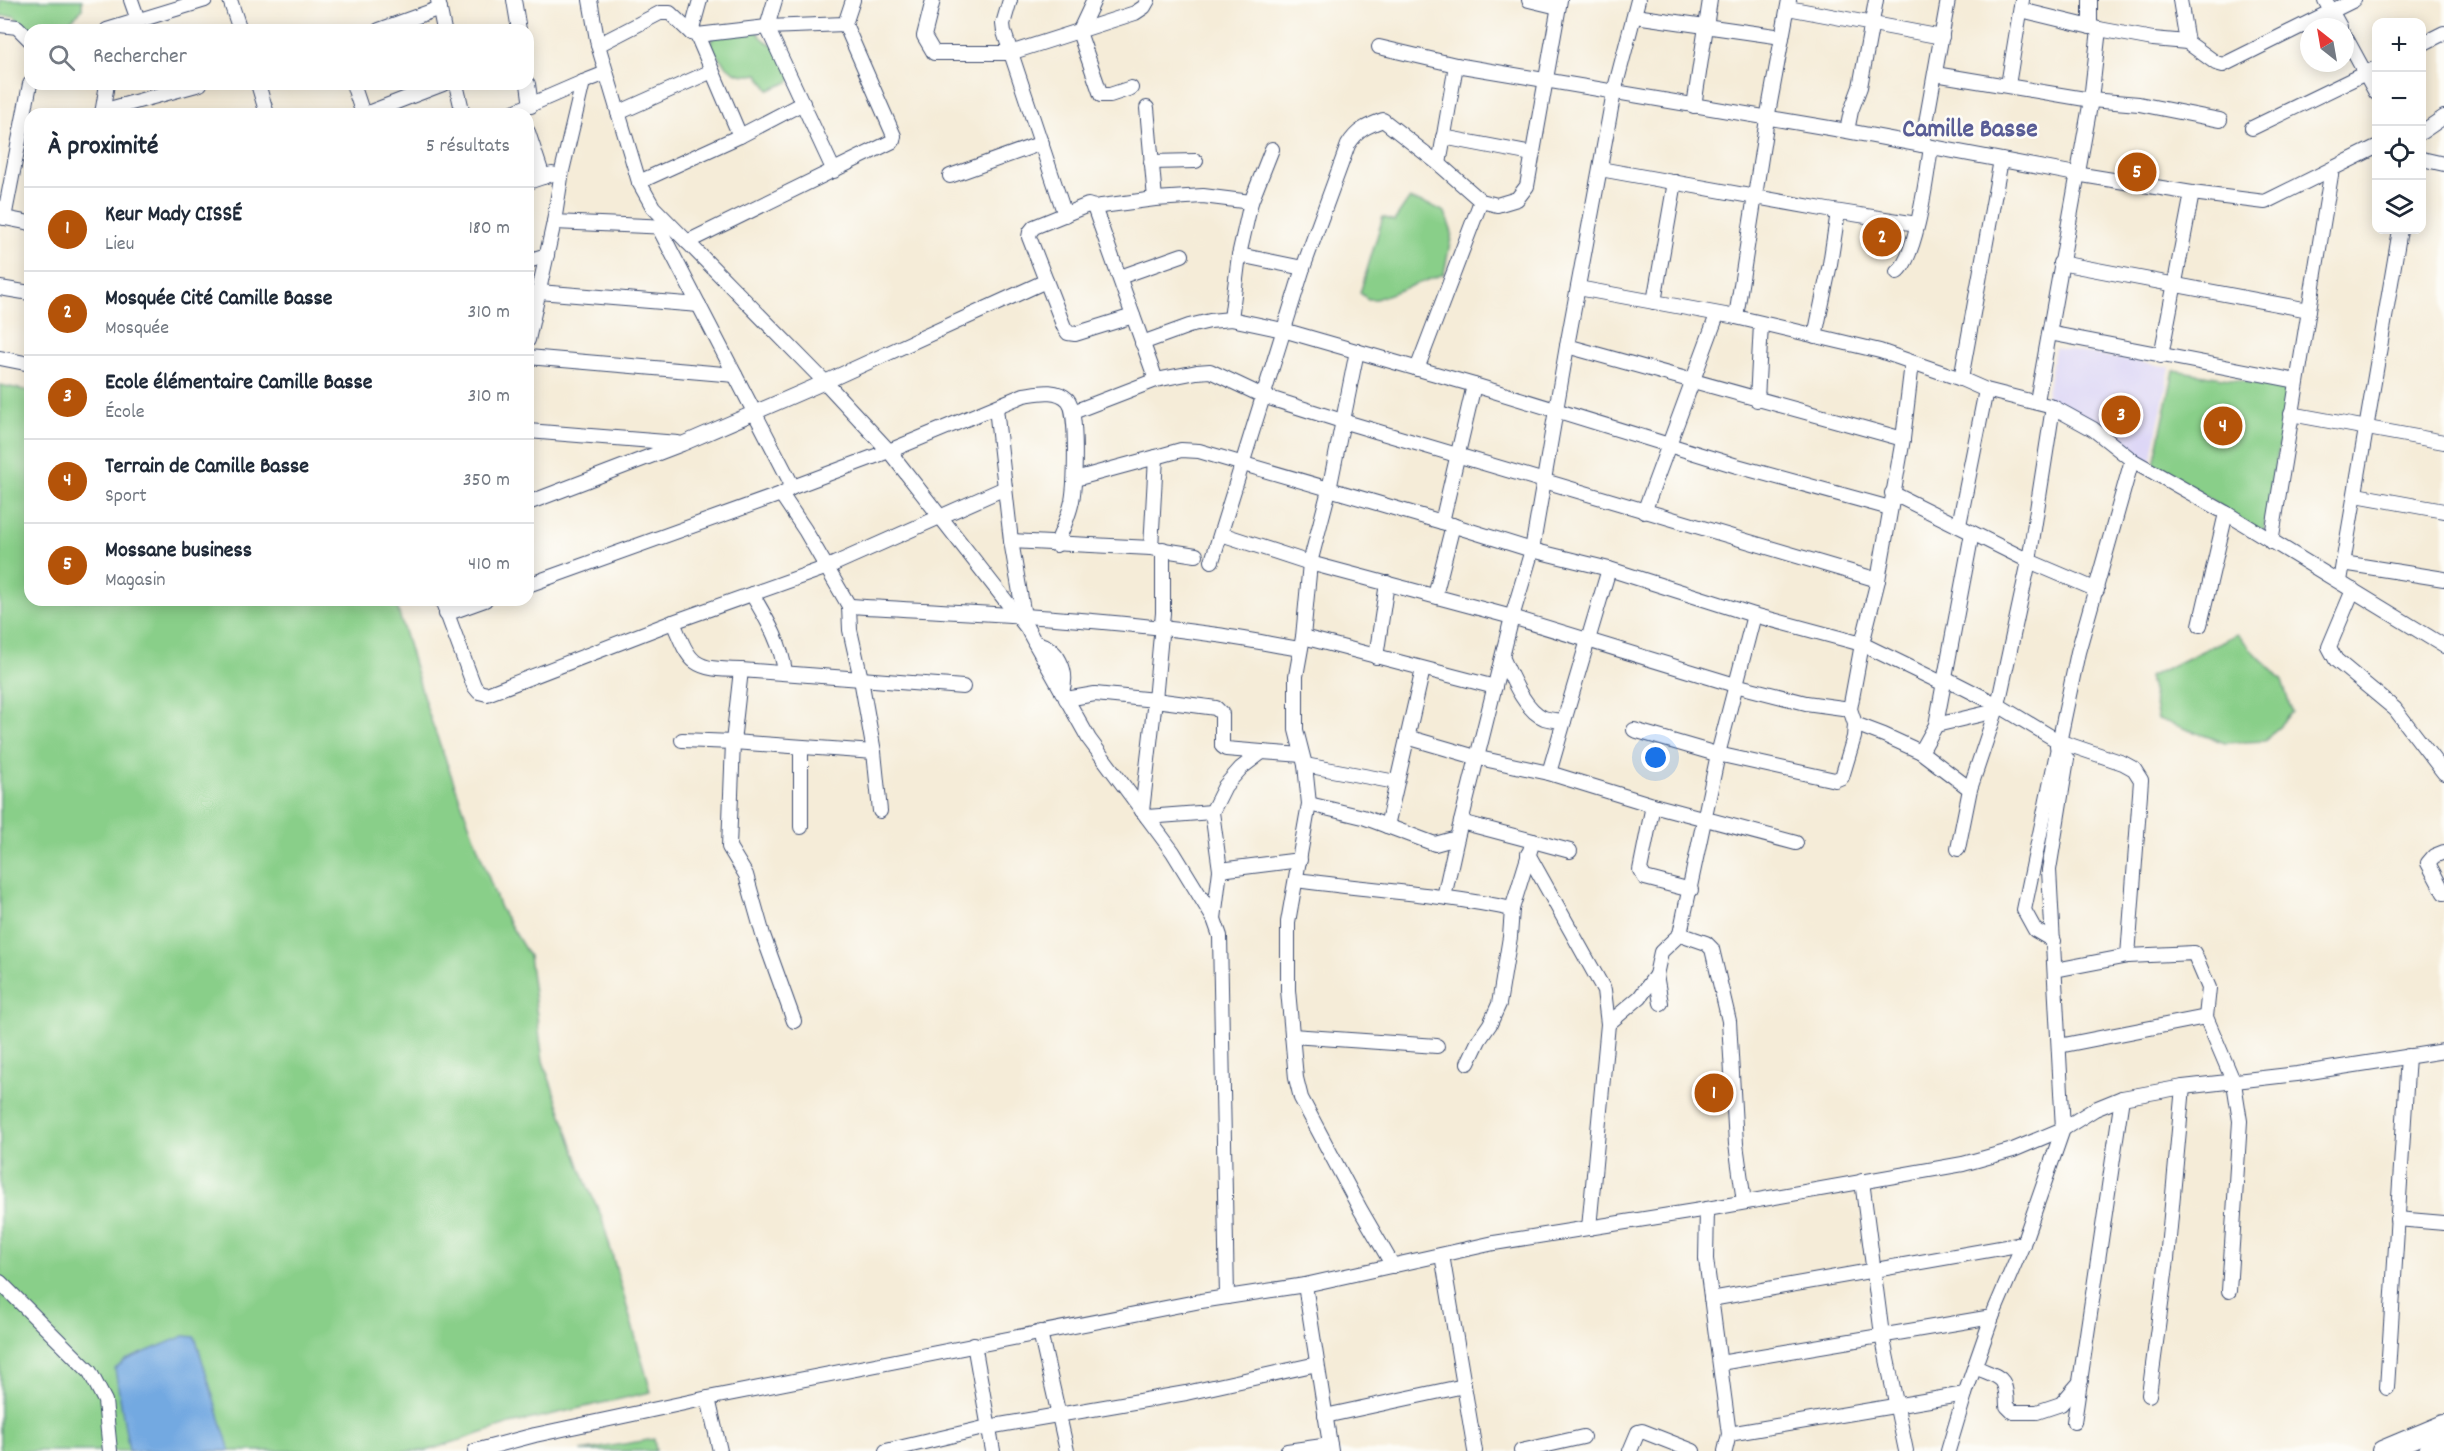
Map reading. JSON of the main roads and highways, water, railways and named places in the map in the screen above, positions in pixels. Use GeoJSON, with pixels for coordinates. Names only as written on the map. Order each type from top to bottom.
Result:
{"type":"FeatureCollection","features":[{"type":"Feature","properties":{"kind":"highway"},"geometry":{"type":"LineString","coordinates":[[2382,1451],[2444,1425]]}},
{"type":"Feature","properties":{"kind":"highway"},"geometry":{"type":"LineString","coordinates":[[2428,1451],[2444,1445]]}},
{"type":"Feature","properties":{"kind":"water"},"geometry":{"type":"Polygon","coordinates":[[[184,1336],[195,1337],[230,1451],[129,1451],[115,1369],[126,1360],[184,1336]]]}},
{"type":"Feature","properties":{"kind":"place","name":"Mossane business"},"geometry":{"type":"Point","coordinates":[2137,172]}},
{"type":"Feature","properties":{"kind":"place","name":"Mosquée Cité Camille Basse"},"geometry":{"type":"Point","coordinates":[1882,237]}},
{"type":"Feature","properties":{"kind":"place","name":"Ecole élémentaire Camille Basse"},"geometry":{"type":"Point","coordinates":[2121,415]}},
{"type":"Feature","properties":{"kind":"place","name":"Terrain de Camille Basse"},"geometry":{"type":"Point","coordinates":[2223,426]}},
{"type":"Feature","properties":{"kind":"place","name":"Keur Mady CISSÉ"},"geometry":{"type":"Point","coordinates":[1714,1093]}},
{"type":"Feature","properties":{"kind":"district","name":"Camille Basse"},"geometry":{"type":"Point","coordinates":[1970,130]}}]}
